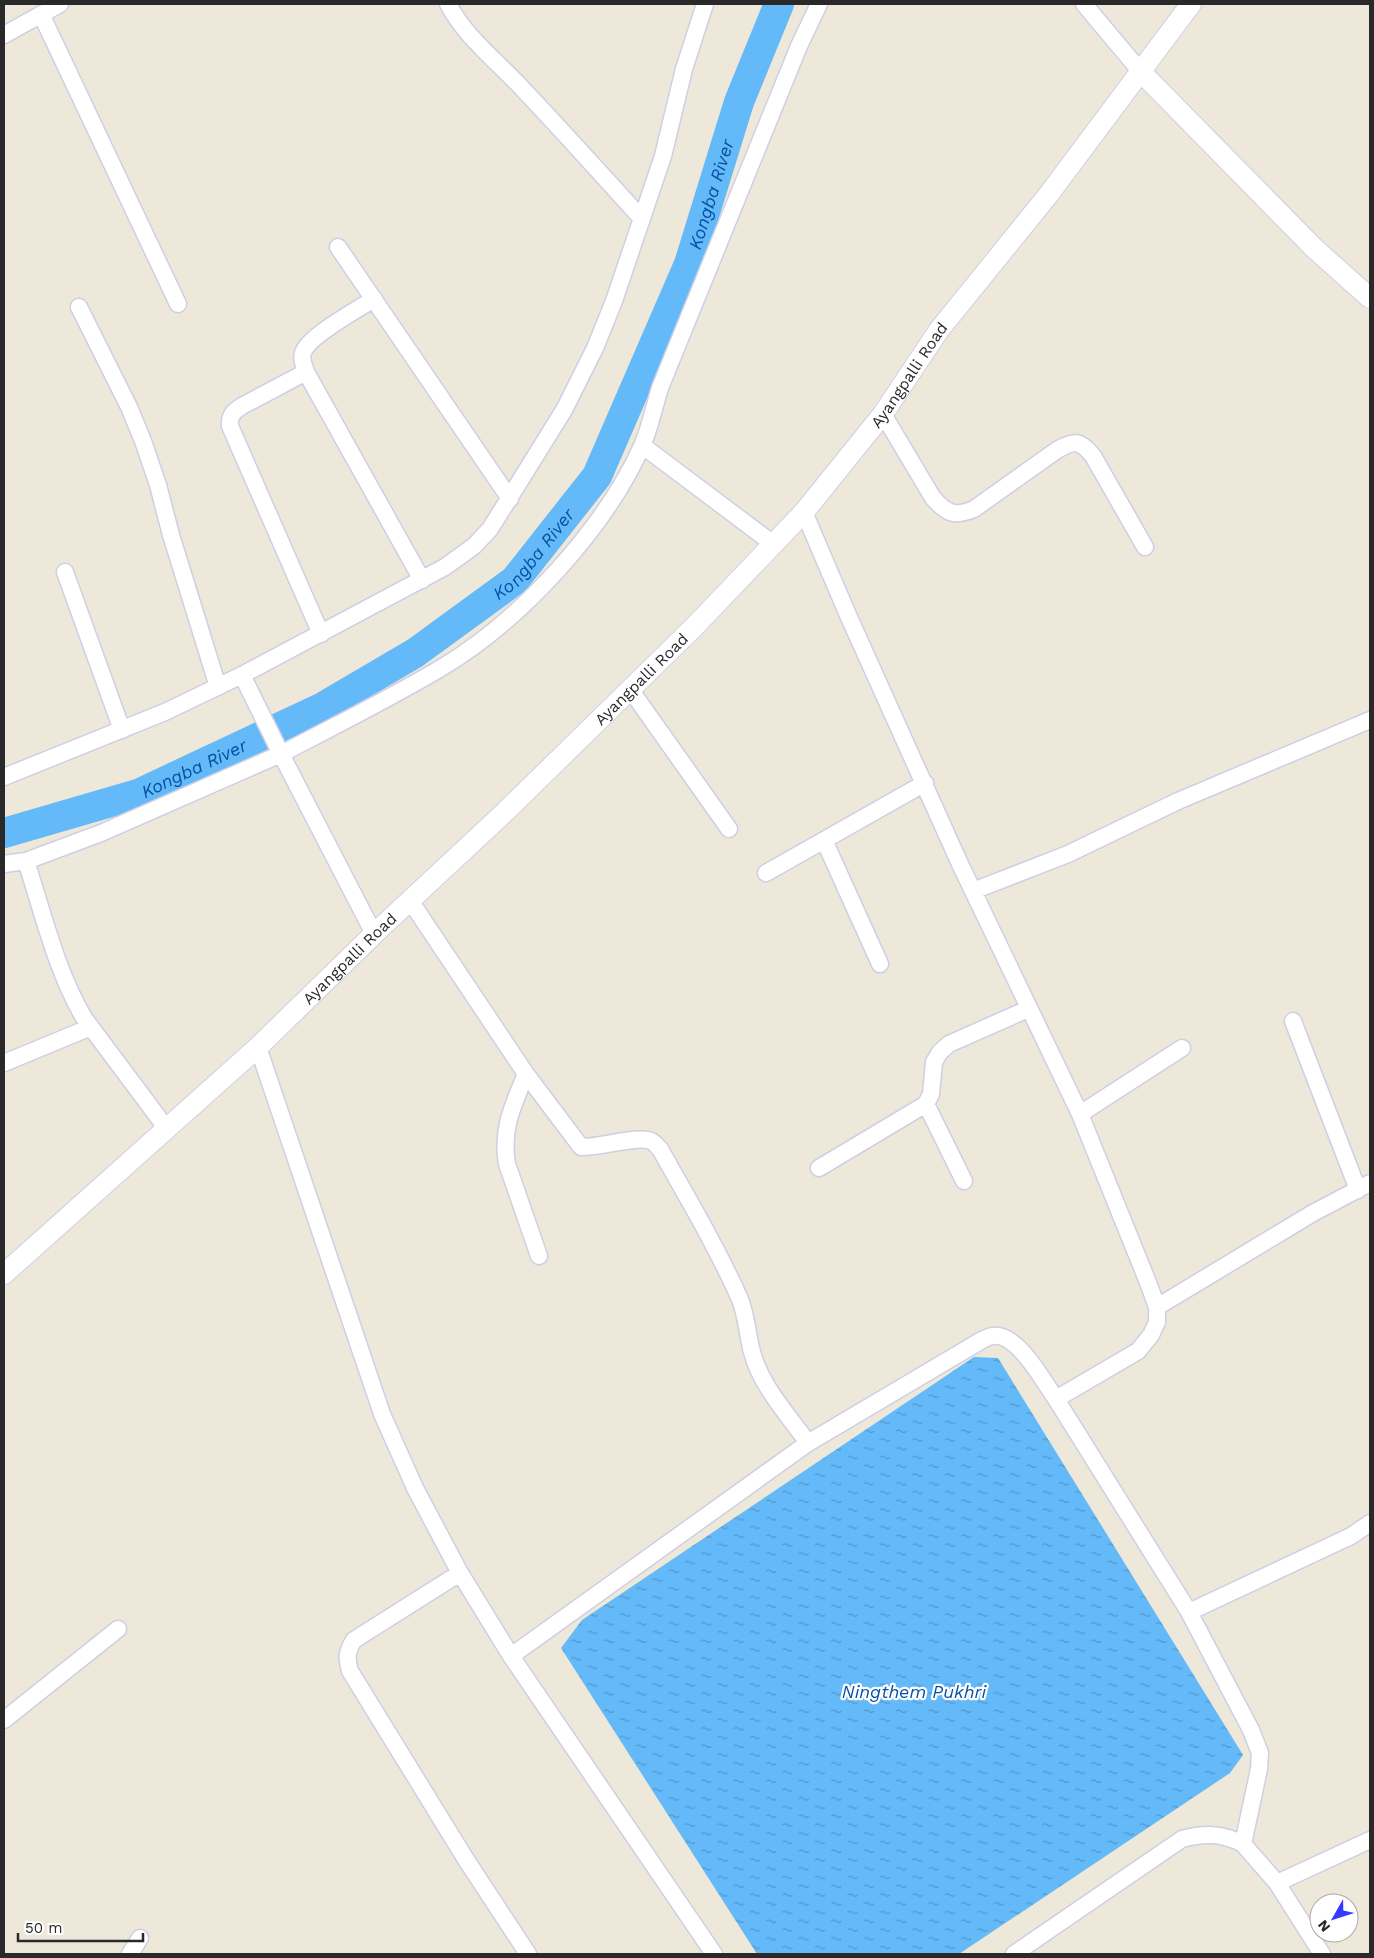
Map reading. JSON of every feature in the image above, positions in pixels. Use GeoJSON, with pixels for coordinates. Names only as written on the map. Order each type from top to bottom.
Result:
{"type":"FeatureCollection","features":[{"type":"Feature","properties":{"kind":"street"},"geometry":{"type":"LineString","coordinates":[[4,35],[60,4]]}},
{"type":"Feature","properties":{"kind":"street"},"geometry":{"type":"LineString","coordinates":[[448,4],[466,32],[480,48],[516,83],[642,219]]}},
{"type":"Feature","properties":{"kind":"street"},"geometry":{"type":"LineString","coordinates":[[4,777],[122,730],[218,687],[246,683],[321,634],[445,567],[474,546],[490,529],[564,410],[595,348],[614,302],[663,156],[684,69],[705,4]]}},
{"type":"Feature","properties":{"kind":"street"},"geometry":{"type":"LineString","coordinates":[[4,864],[26,861],[100,833],[442,667],[488,635],[552,576],[614,498],[643,446],[660,388],[799,46],[819,4]]}},
{"type":"Feature","properties":{"kind":"street"},"geometry":{"type":"LineString","coordinates":[[1084,4],[1141,72],[1314,248],[1370,298]]}},
{"type":"Feature","properties":{"kind":"street","name":"Ayangpalli Road"},"geometry":{"type":"LineString","coordinates":[[4,1274],[258,1047],[374,934],[411,902],[694,626],[772,543],[804,512],[883,414],[939,330],[1049,194],[1192,4]]}},
{"type":"Feature","properties":{"kind":"street"},"geometry":{"type":"LineString","coordinates":[[41,14],[178,304]]}},
{"type":"Feature","properties":{"kind":"street"},"geometry":{"type":"LineString","coordinates":[[338,247],[510,499]]}},
{"type":"Feature","properties":{"kind":"street"},"geometry":{"type":"LineString","coordinates":[[374,299],[313,338],[303,352],[302,358],[306,372],[422,580]]}},
{"type":"Feature","properties":{"kind":"street"},"geometry":{"type":"LineString","coordinates":[[79,307],[129,407],[143,441],[158,485],[171,535],[218,687]]}},
{"type":"Feature","properties":{"kind":"street"},"geometry":{"type":"LineString","coordinates":[[306,372],[242,406],[235,411],[230,420],[230,426],[321,634]]}},
{"type":"Feature","properties":{"kind":"street"},"geometry":{"type":"LineString","coordinates":[[883,414],[933,498],[942,509],[952,514],[964,513],[974,508],[1068,444],[1077,443],[1085,446],[1093,456],[1145,547]]}},
{"type":"Feature","properties":{"kind":"street"},"geometry":{"type":"LineString","coordinates":[[643,446],[772,543]]}},
{"type":"Feature","properties":{"kind":"street"},"geometry":{"type":"LineString","coordinates":[[804,512],[848,615],[973,891],[1080,1114],[1157,1307],[1157,1322],[1151,1335],[1138,1351],[1056,1399]]}},
{"type":"Feature","properties":{"kind":"street"},"geometry":{"type":"LineString","coordinates":[[65,572],[122,730]]}},
{"type":"Feature","properties":{"kind":"street"},"geometry":{"type":"LineString","coordinates":[[246,683],[374,934]]}},
{"type":"Feature","properties":{"kind":"street"},"geometry":{"type":"LineString","coordinates":[[630,689],[729,829]]}},
{"type":"Feature","properties":{"kind":"street"},"geometry":{"type":"LineString","coordinates":[[973,891],[1068,854],[1178,801],[1370,720]]}},
{"type":"Feature","properties":{"kind":"street"},"geometry":{"type":"LineString","coordinates":[[766,872],[925,782]]}},
{"type":"Feature","properties":{"kind":"street"},"geometry":{"type":"LineString","coordinates":[[824,840],[880,964]]}},
{"type":"Feature","properties":{"kind":"street"},"geometry":{"type":"LineString","coordinates":[[26,861],[75,1002],[91,1027],[167,1129]]}},
{"type":"Feature","properties":{"kind":"street"},"geometry":{"type":"LineString","coordinates":[[411,902],[526,1074],[581,1147],[592,1148],[642,1139],[651,1141],[660,1148],[716,1250],[738,1296],[744,1310],[752,1353],[765,1382],[808,1443]]}},
{"type":"Feature","properties":{"kind":"street"},"geometry":{"type":"LineString","coordinates":[[819,1168],[926,1104],[931,1094],[934,1062],[940,1052],[949,1044],[1028,1008]]}},
{"type":"Feature","properties":{"kind":"street"},"geometry":{"type":"LineString","coordinates":[[1157,1307],[1313,1213],[1364,1187],[1293,1021]]}},
{"type":"Feature","properties":{"kind":"street"},"geometry":{"type":"LineString","coordinates":[[4,1063],[91,1027]]}},
{"type":"Feature","properties":{"kind":"street"},"geometry":{"type":"LineString","coordinates":[[258,1047],[382,1414],[415,1488],[460,1573],[511,1656],[714,1954]]}},
{"type":"Feature","properties":{"kind":"street"},"geometry":{"type":"LineString","coordinates":[[1080,1114],[1182,1048]]}},
{"type":"Feature","properties":{"kind":"street"},"geometry":{"type":"LineString","coordinates":[[526,1074],[510,1113],[505,1132],[504,1148],[507,1164],[539,1256]]}},
{"type":"Feature","properties":{"kind":"street"},"geometry":{"type":"LineString","coordinates":[[926,1104],[964,1181]]}},
{"type":"Feature","properties":{"kind":"street"},"geometry":{"type":"LineString","coordinates":[[511,1656],[808,1443],[982,1340],[992,1336],[1007,1338],[1021,1350],[1056,1399],[1189,1612],[1251,1730],[1260,1753],[1257,1785],[1242,1844]]}},
{"type":"Feature","properties":{"kind":"street"},"geometry":{"type":"LineString","coordinates":[[1189,1612],[1351,1536],[1370,1524]]}},
{"type":"Feature","properties":{"kind":"street"},"geometry":{"type":"LineString","coordinates":[[460,1573],[354,1640],[346,1655],[350,1671],[465,1858],[528,1954]]}},
{"type":"Feature","properties":{"kind":"street"},"geometry":{"type":"LineString","coordinates":[[4,1720],[118,1628]]}},
{"type":"Feature","properties":{"kind":"street"},"geometry":{"type":"LineString","coordinates":[[1014,1954],[1182,1839],[1196,1835],[1217,1834],[1229,1836],[1242,1844],[1277,1884],[1322,1954]]}},
{"type":"Feature","properties":{"kind":"street"},"geometry":{"type":"LineString","coordinates":[[1277,1884],[1370,1840]]}},
{"type":"Feature","properties":{"kind":"street"},"geometry":{"type":"LineString","coordinates":[[130,1954],[140,1938]]}},
{"type":"Feature","properties":{"kind":"water","name":"Ningthem Pukhri"},"geometry":{"type":"Polygon","coordinates":[[[974,1357],[998,1358],[1243,1755],[1230,1773],[959,1954],[757,1954],[561,1648],[582,1620],[974,1357]]]}},
{"type":"Feature","properties":{"kind":"waterway","name":"Kongba River"},"geometry":{"type":"LineString","coordinates":[[4,833],[138,794],[323,707],[415,653],[515,580],[597,476],[689,264],[739,102],[779,4]]}}]}
